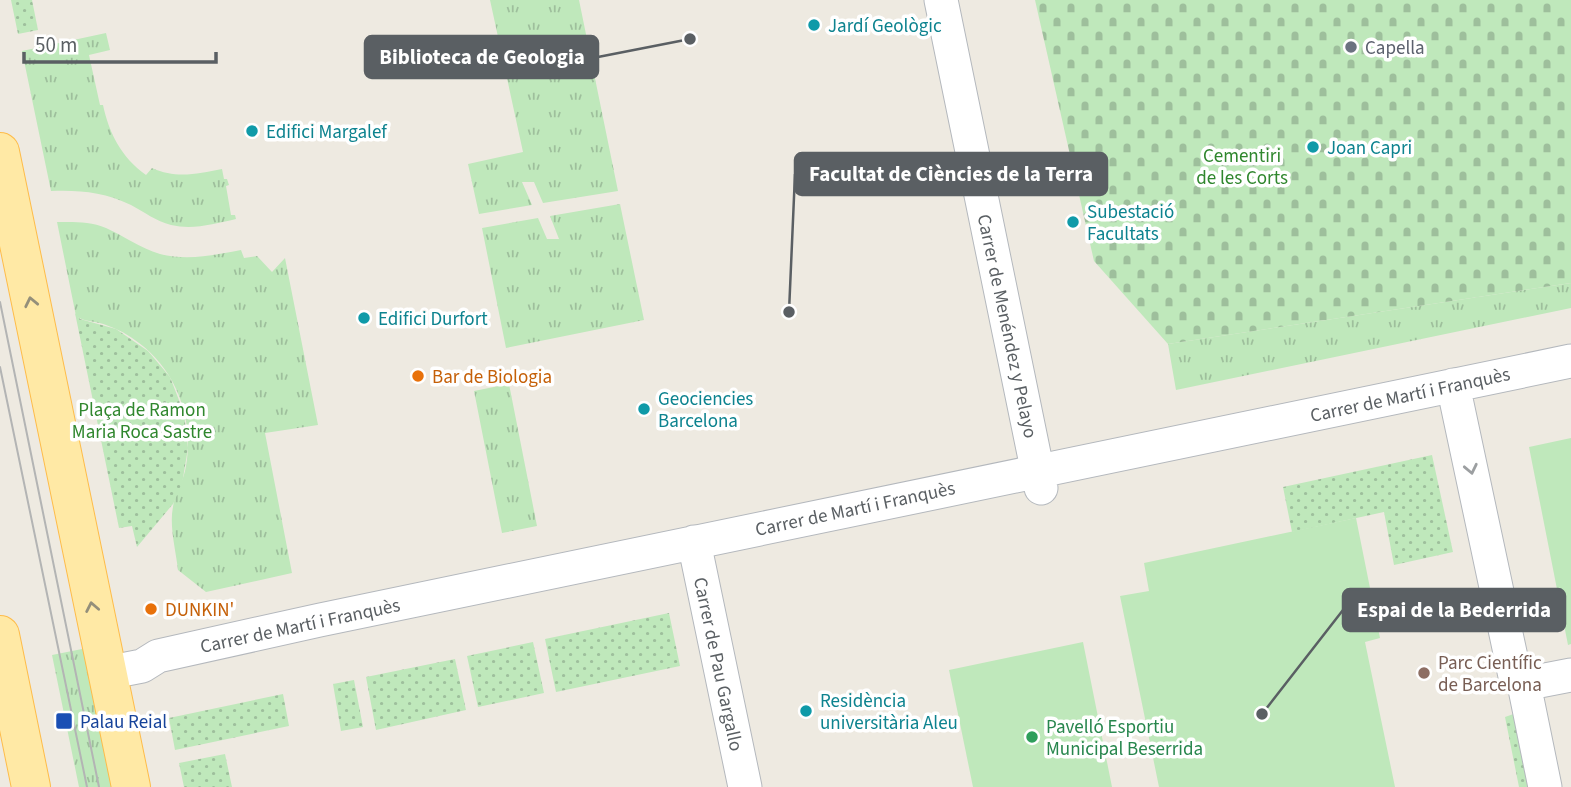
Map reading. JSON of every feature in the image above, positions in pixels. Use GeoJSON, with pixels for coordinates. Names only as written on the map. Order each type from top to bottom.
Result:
{"type":"FeatureCollection","features":[{"type":"Feature","properties":{"kind":"main road"},"geometry":{"type":"LineString","coordinates":[[0,152],[124,670],[131,787]]}},
{"type":"Feature","properties":{"kind":"main road"},"geometry":{"type":"LineString","coordinates":[[0,635],[31,787]]}},
{"type":"Feature","properties":{"kind":"street","name":"Carrer de Menéndez y Pelayo"},"geometry":{"type":"LineString","coordinates":[[941,0],[1039,479]]}},
{"type":"Feature","properties":{"kind":"street","name":"Carrer de Martí i Franquès"},"geometry":{"type":"LineString","coordinates":[[1455,394],[1571,361]]}},
{"type":"Feature","properties":{"kind":"street","name":"Carrer de Martí i Franquès"},"geometry":{"type":"LineString","coordinates":[[124,670],[164,670],[696,551],[1455,394],[1571,379]]}},
{"type":"Feature","properties":{"kind":"street"},"geometry":{"type":"LineString","coordinates":[[1455,394],[1516,676],[1524,684],[1545,787]]}},
{"type":"Feature","properties":{"kind":"street","name":"Carrer de Pau Gargallo"},"geometry":{"type":"LineString","coordinates":[[696,551],[744,787]]}},
{"type":"Feature","properties":{"kind":"street"},"geometry":{"type":"LineString","coordinates":[[1524,684],[1571,675]]}},
{"type":"Feature","properties":{"kind":"green space"},"geometry":{"type":"Polygon","coordinates":[[[11,0],[32,0],[38,30],[18,34],[11,0]]]}},
{"type":"Feature","properties":{"kind":"green space"},"geometry":{"type":"Polygon","coordinates":[[[490,0],[579,0],[618,191],[543,203],[534,182],[522,182],[532,205],[479,214],[468,164],[523,152],[490,0]]]}},
{"type":"Feature","properties":{"kind":"green space","name":"Cementiri de les Corts"},"geometry":{"type":"Polygon","coordinates":[[[1035,0],[1571,0],[1571,283],[1168,344],[1094,261],[1035,0]]]}},
{"type":"Feature","properties":{"kind":"green space"},"geometry":{"type":"Polygon","coordinates":[[[106,33],[110,50],[89,55],[100,105],[103,105],[113,135],[123,152],[146,175],[152,168],[170,174],[195,174],[222,169],[224,179],[227,179],[229,185],[226,186],[231,215],[235,215],[236,219],[204,226],[171,225],[111,197],[51,191],[22,51],[106,33]]]}},
{"type":"Feature","properties":{"kind":"green space"},"geometry":{"type":"Polygon","coordinates":[[[620,204],[644,320],[506,348],[482,228],[538,218],[547,239],[559,239],[550,216],[620,204]]]}},
{"type":"Feature","properties":{"kind":"green space"},"geometry":{"type":"Polygon","coordinates":[[[57,222],[82,222],[100,226],[146,249],[170,256],[201,256],[241,250],[244,258],[257,256],[272,272],[285,258],[318,425],[265,433],[292,573],[206,592],[178,570],[172,514],[185,472],[188,449],[185,414],[180,398],[163,368],[139,343],[115,328],[76,316],[57,222]]]}},
{"type":"Feature","properties":{"kind":"green space"},"geometry":{"type":"Polygon","coordinates":[[[1571,283],[1571,308],[1176,390],[1168,344],[1571,283]]]}},
{"type":"Feature","properties":{"kind":"green space","name":"Plaça de Ramon Maria Roca Sastre"},"geometry":{"type":"Polygon","coordinates":[[[75,313],[80,319],[116,329],[148,351],[170,377],[184,413],[188,448],[182,484],[173,504],[137,547],[132,526],[119,528],[75,313]]]}},
{"type":"Feature","properties":{"kind":"green space"},"geometry":{"type":"Polygon","coordinates":[[[509,384],[537,526],[502,533],[474,391],[509,384]]]}},
{"type":"Feature","properties":{"kind":"green space"},"geometry":{"type":"Polygon","coordinates":[[[1571,438],[1571,644],[1568,645],[1529,447],[1571,438]]]}},
{"type":"Feature","properties":{"kind":"green space"},"geometry":{"type":"Polygon","coordinates":[[[1432,455],[1453,552],[1394,565],[1384,512],[1292,532],[1283,487],[1432,455]]]}},
{"type":"Feature","properties":{"kind":"green space"},"geometry":{"type":"Polygon","coordinates":[[[1356,518],[1380,638],[1365,642],[1395,787],[1159,787],[1120,596],[1149,591],[1144,563],[1356,518]]]}},
{"type":"Feature","properties":{"kind":"green space"},"geometry":{"type":"Polygon","coordinates":[[[669,613],[680,666],[556,692],[545,639],[669,613]]]}},
{"type":"Feature","properties":{"kind":"green space"},"geometry":{"type":"Polygon","coordinates":[[[533,642],[544,693],[478,707],[467,656],[533,642]]]}},
{"type":"Feature","properties":{"kind":"green space","name":"Pavelló Esportiu Municipal Beserrida"},"geometry":{"type":"Polygon","coordinates":[[[1083,642],[1112,787],[973,787],[949,670],[1083,642]]]}},
{"type":"Feature","properties":{"kind":"green space"},"geometry":{"type":"Polygon","coordinates":[[[87,648],[115,787],[79,787],[52,655],[87,648]]]}},
{"type":"Feature","properties":{"kind":"green space"},"geometry":{"type":"Polygon","coordinates":[[[455,659],[466,710],[376,730],[366,677],[455,659]]]}},
{"type":"Feature","properties":{"kind":"green space"},"geometry":{"type":"Polygon","coordinates":[[[354,680],[363,727],[341,731],[333,684],[354,680]]]}},
{"type":"Feature","properties":{"kind":"green space"},"geometry":{"type":"Polygon","coordinates":[[[283,694],[289,726],[175,750],[169,718],[283,694]]]}},
{"type":"Feature","properties":{"kind":"green space"},"geometry":{"type":"Polygon","coordinates":[[[1522,711],[1537,787],[1519,787],[1505,717],[1522,711]]]}},
{"type":"Feature","properties":{"kind":"green space"},"geometry":{"type":"Polygon","coordinates":[[[225,754],[232,787],[184,787],[179,763],[225,754]]]}},
{"type":"Feature","properties":{"kind":"tram line"},"geometry":{"type":"LineString","coordinates":[[0,302],[99,787]]}},
{"type":"Feature","properties":{"kind":"tram line"},"geometry":{"type":"LineString","coordinates":[[0,367],[87,787]]}},
{"type":"Feature","properties":{"kind":"place","name":"Jardí Geològic"},"geometry":{"type":"Point","coordinates":[814,25]}},
{"type":"Feature","properties":{"kind":"place","name":"Biblioteca de Geologia"},"geometry":{"type":"Point","coordinates":[690,39]}},
{"type":"Feature","properties":{"kind":"place","name":"Capella"},"geometry":{"type":"Point","coordinates":[1351,47]}},
{"type":"Feature","properties":{"kind":"place","name":"Edifici Margalef"},"geometry":{"type":"Point","coordinates":[252,131]}},
{"type":"Feature","properties":{"kind":"place","name":"Joan Capri"},"geometry":{"type":"Point","coordinates":[1313,147]}},
{"type":"Feature","properties":{"kind":"place","name":"Subestació Facultats"},"geometry":{"type":"Point","coordinates":[1073,222]}},
{"type":"Feature","properties":{"kind":"place","name":"Facultat de Ciències de la Terra"},"geometry":{"type":"Point","coordinates":[789,312]}},
{"type":"Feature","properties":{"kind":"place","name":"Edifici Durfort"},"geometry":{"type":"Point","coordinates":[364,318]}},
{"type":"Feature","properties":{"kind":"place","name":"Bar de Biologia"},"geometry":{"type":"Point","coordinates":[418,376]}},
{"type":"Feature","properties":{"kind":"place","name":"Geociencies Barcelona"},"geometry":{"type":"Point","coordinates":[644,409]}},
{"type":"Feature","properties":{"kind":"place","name":"DUNKIN'"},"geometry":{"type":"Point","coordinates":[151,609]}},
{"type":"Feature","properties":{"kind":"place","name":"Parc Científic de Barcelona"},"geometry":{"type":"Point","coordinates":[1424,673]}},
{"type":"Feature","properties":{"kind":"place","name":"Residència universitària Aleu"},"geometry":{"type":"Point","coordinates":[806,711]}},
{"type":"Feature","properties":{"kind":"place","name":"Espai de la Bederrida"},"geometry":{"type":"Point","coordinates":[1262,714]}},
{"type":"Feature","properties":{"kind":"place","name":"Palau Reial"},"geometry":{"type":"Point","coordinates":[64,721]}},
{"type":"Feature","properties":{"kind":"place","name":"Pavelló Esportiu Municipal Beserrida"},"geometry":{"type":"Point","coordinates":[1032,737]}}]}
